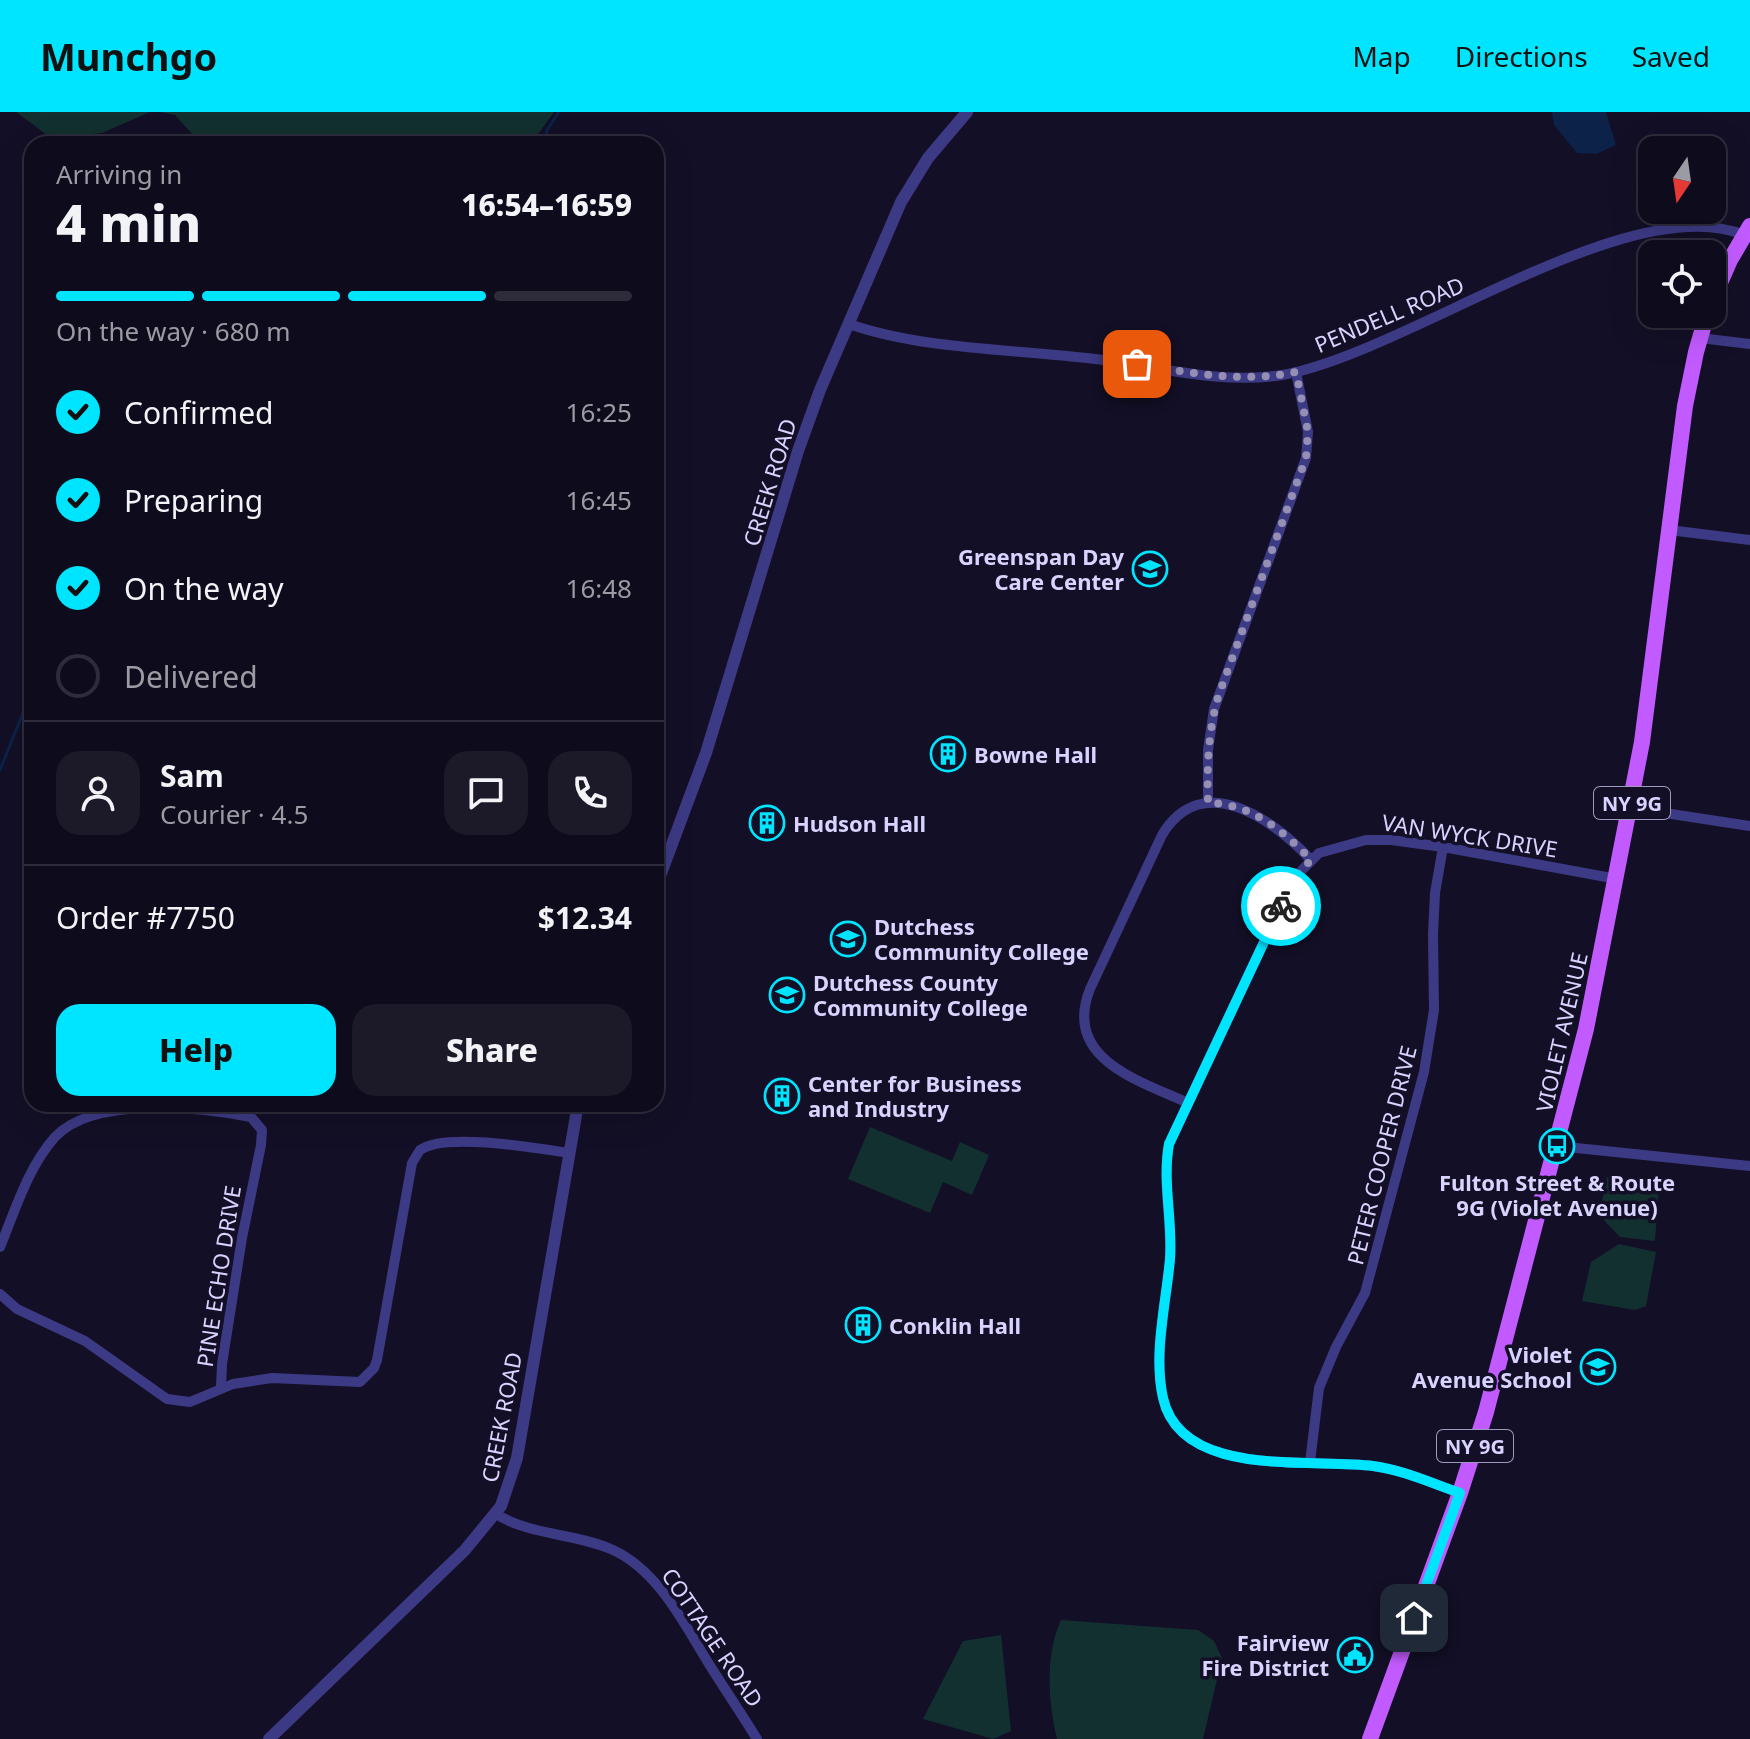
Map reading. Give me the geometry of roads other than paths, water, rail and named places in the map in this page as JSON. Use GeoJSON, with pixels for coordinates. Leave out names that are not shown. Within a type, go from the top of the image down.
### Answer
{"type":"FeatureCollection","features":[{"type":"Feature","properties":{"kind":"main road"},"geometry":{"type":"LineString","coordinates":[[1726,273],[1747,230]]}},
{"type":"Feature","properties":{"kind":"main road","name":"VIOLET AVENUE"},"geometry":{"type":"LineString","coordinates":[[1370,1739],[1460,1493],[1486,1412],[1586,1029],[1632,808],[1687,396],[1703,328]]}},
{"type":"Feature","properties":{"kind":"street","name":"CREEK ROAD"},"geometry":{"type":"LineString","coordinates":[[664,866],[702,765],[803,436],[908,189],[928,158],[967,112]]}},
{"type":"Feature","properties":{"kind":"street","name":"PENDELL ROAD"},"geometry":{"type":"LineString","coordinates":[[849,324],[898,337],[1254,378],[1296,372],[1362,351],[1593,249],[1686,226],[1747,230]]}},
{"type":"Feature","properties":{"kind":"street"},"geometry":{"type":"LineString","coordinates":[[1700,338],[1750,344]]}},
{"type":"Feature","properties":{"kind":"street"},"geometry":{"type":"LineString","coordinates":[[1208,803],[1208,750],[1214,709],[1306,458],[1308,432],[1296,372]]}},
{"type":"Feature","properties":{"kind":"street"},"geometry":{"type":"LineString","coordinates":[[1669,530],[1750,540]]}},
{"type":"Feature","properties":{"kind":"street"},"geometry":{"type":"LineString","coordinates":[[1188,1103],[1103,1060],[1089,1040],[1084,1013],[1090,989],[1167,827],[1189,809],[1208,803],[1227,803],[1257,816],[1292,839],[1311,860],[1294,878],[1169,1144],[1166,1157],[1170,1256],[1161,1354],[1163,1398],[1180,1431],[1205,1448],[1238,1458],[1395,1470],[1460,1493]]}},
{"type":"Feature","properties":{"kind":"street"},"geometry":{"type":"LineString","coordinates":[[1632,808],[1750,826]]}},
{"type":"Feature","properties":{"kind":"street","name":"VAN WYCK DRIVE"},"geometry":{"type":"LineString","coordinates":[[1311,860],[1319,853],[1366,840],[1443,847],[1617,879]]}},
{"type":"Feature","properties":{"kind":"street","name":"PETER COOPER DRIVE"},"geometry":{"type":"LineString","coordinates":[[1310,1462],[1319,1388],[1368,1284],[1424,1072],[1434,1010],[1435,893],[1443,847]]}},
{"type":"Feature","properties":{"kind":"street","name":"PINE ECHO DRIVE"},"geometry":{"type":"LineString","coordinates":[[0,1247],[36,1167],[56,1137],[87,1117],[103,1112]]}},
{"type":"Feature","properties":{"kind":"street","name":"PINE ECHO DRIVE"},"geometry":{"type":"LineString","coordinates":[[227,1112],[251,1117],[262,1130],[239,1254],[221,1388],[272,1378],[360,1382],[365,1379],[377,1360],[412,1163],[426,1145],[441,1142],[495,1144],[569,1153]]}},
{"type":"Feature","properties":{"kind":"street","name":"CREEK ROAD"},"geometry":{"type":"LineString","coordinates":[[269,1739],[449,1566],[496,1514],[509,1489],[521,1442],[577,1112]]}},
{"type":"Feature","properties":{"kind":"street"},"geometry":{"type":"LineString","coordinates":[[1557,1146],[1750,1166]]}},
{"type":"Feature","properties":{"kind":"street"},"geometry":{"type":"LineString","coordinates":[[0,1294],[17,1309],[85,1341],[167,1399],[190,1402],[221,1388]]}},
{"type":"Feature","properties":{"kind":"street","name":"COTTAGE ROAD"},"geometry":{"type":"LineString","coordinates":[[496,1514],[520,1525],[600,1545],[635,1563],[670,1605],[757,1739]]}},
{"type":"Feature","properties":{"kind":"water"},"geometry":{"type":"Polygon","coordinates":[[[1552,112],[1606,112],[1616,145],[1596,154],[1577,153],[1554,125],[1552,112]]]}},
{"type":"Feature","properties":{"kind":"waterway"},"geometry":{"type":"LineString","coordinates":[[546,136],[559,112]]}},
{"type":"Feature","properties":{"kind":"waterway"},"geometry":{"type":"LineString","coordinates":[[0,770],[24,711]]}},
{"type":"Feature","properties":{"kind":"place","name":"Greenspan Day Care Center"},"geometry":{"type":"Point","coordinates":[1150,569]}},
{"type":"Feature","properties":{"kind":"place","name":"Bowne Hall"},"geometry":{"type":"Point","coordinates":[948,754]}},
{"type":"Feature","properties":{"kind":"place","name":"Hudson Hall"},"geometry":{"type":"Point","coordinates":[767,823]}},
{"type":"Feature","properties":{"kind":"place","name":"Dutchess Community College"},"geometry":{"type":"Point","coordinates":[848,939]}},
{"type":"Feature","properties":{"kind":"place","name":"Dutchess County Community College"},"geometry":{"type":"Point","coordinates":[787,995]}},
{"type":"Feature","properties":{"kind":"place","name":"Center for Business and Industry"},"geometry":{"type":"Point","coordinates":[782,1096]}},
{"type":"Feature","properties":{"kind":"place","name":"Fulton Street & Route 9G (Violet Avenue)"},"geometry":{"type":"Point","coordinates":[1557,1146]}},
{"type":"Feature","properties":{"kind":"place","name":"Conklin Hall"},"geometry":{"type":"Point","coordinates":[863,1325]}},
{"type":"Feature","properties":{"kind":"place","name":"Violet Avenue School"},"geometry":{"type":"Point","coordinates":[1598,1367]}},
{"type":"Feature","properties":{"kind":"place","name":"Fairview Fire District"},"geometry":{"type":"Point","coordinates":[1355,1655]}}]}
